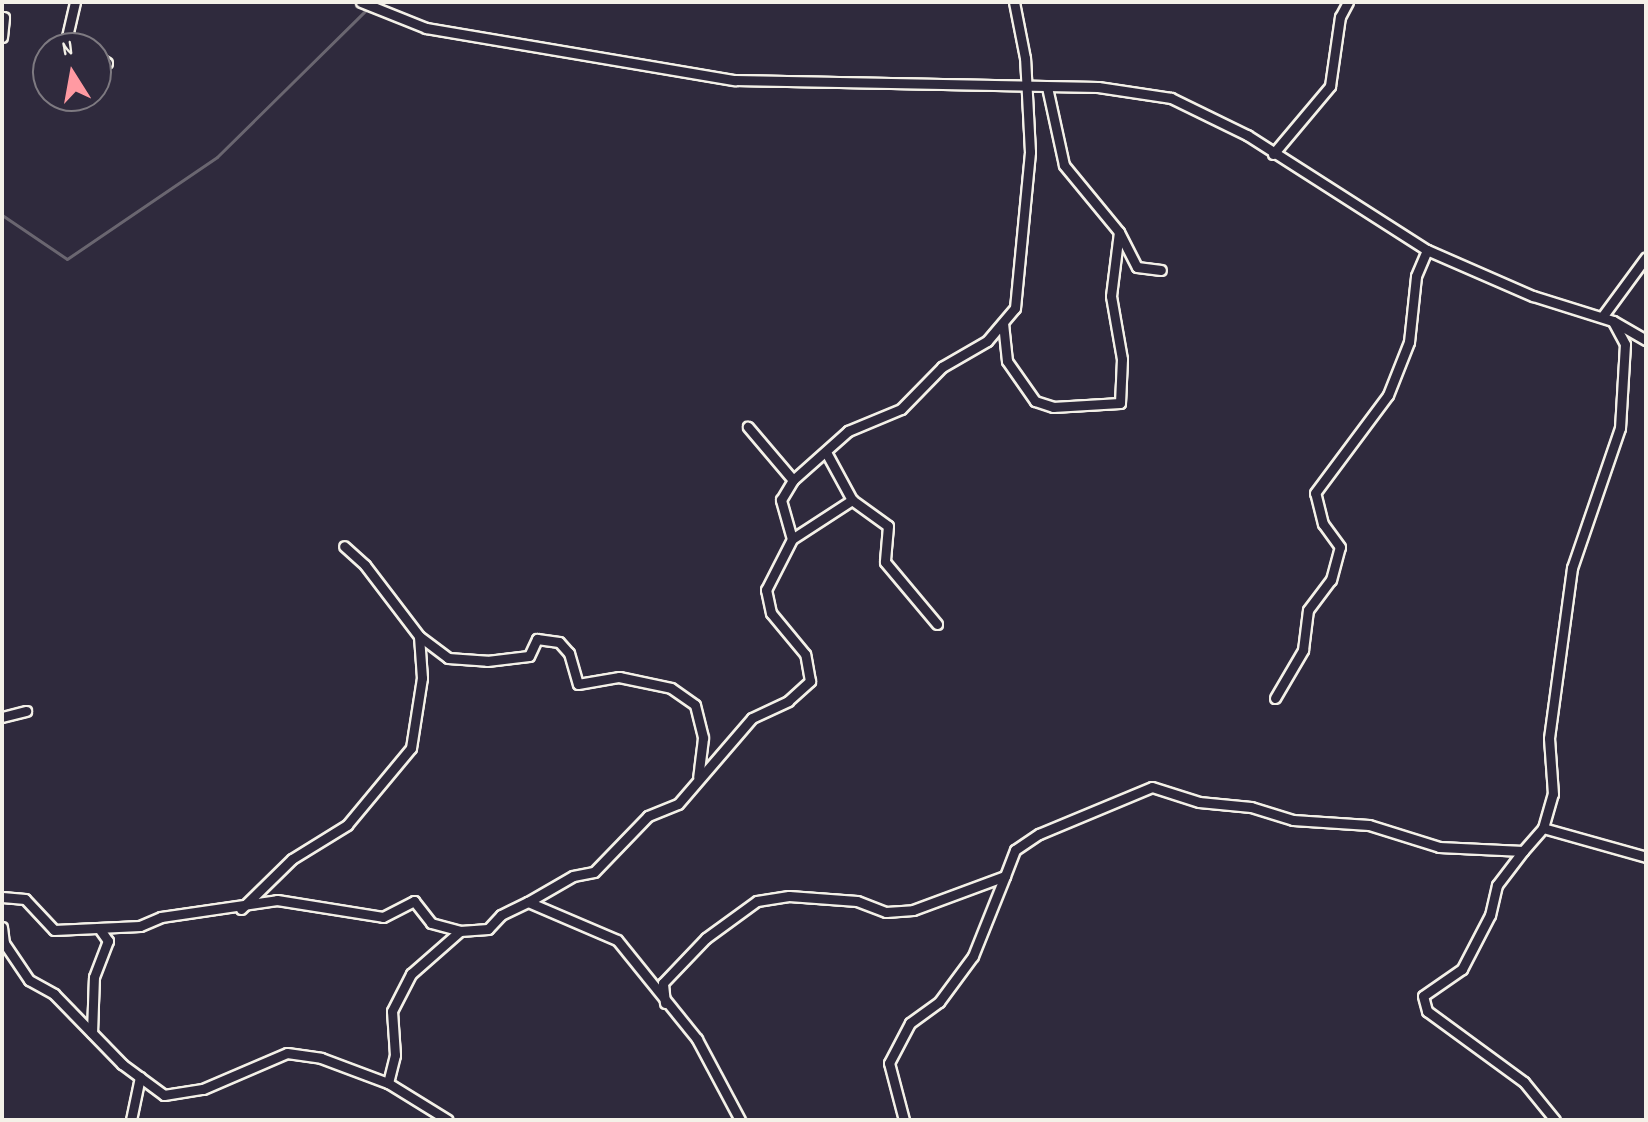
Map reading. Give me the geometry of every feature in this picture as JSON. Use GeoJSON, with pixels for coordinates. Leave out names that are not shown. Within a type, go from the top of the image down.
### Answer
{"type":"FeatureCollection","features":[{"type":"Feature","properties":{"kind":"street"},"geometry":{"type":"LineString","coordinates":[[68,32],[75,2]]}},
{"type":"Feature","properties":{"kind":"street"},"geometry":{"type":"LineString","coordinates":[[361,2],[426,28],[735,80],[1131,90],[1171,98],[1210,114],[1427,250],[1533,296],[1613,321],[1646,340]]}},
{"type":"Feature","properties":{"kind":"street"},"geometry":{"type":"LineString","coordinates":[[792,539],[781,500],[793,480],[827,454],[848,431],[901,409],[926,380],[967,356],[1003,322],[1020,291],[1030,152],[1024,87],[1025,58],[1014,2]]}},
{"type":"Feature","properties":{"kind":"street"},"geometry":{"type":"LineString","coordinates":[[1273,154],[1330,86],[1340,17],[1348,2]]}},
{"type":"Feature","properties":{"kind":"street"},"geometry":{"type":"LineString","coordinates":[[2,37],[4,17]]}},
{"type":"Feature","properties":{"kind":"street"},"geometry":{"type":"LineString","coordinates":[[1047,87],[1064,165],[1119,232],[1137,267],[1161,270]]}},
{"type":"Feature","properties":{"kind":"street"},"geometry":{"type":"LineString","coordinates":[[1003,322],[1007,361],[1035,401],[1053,407],[1120,403],[1122,359],[1111,296],[1119,232]]}},
{"type":"Feature","properties":{"kind":"street"},"geometry":{"type":"LineString","coordinates":[[1275,698],[1303,650],[1308,610],[1331,580],[1340,547],[1323,524],[1315,493],[1388,395],[1409,342],[1416,276],[1427,250]]}},
{"type":"Feature","properties":{"kind":"street"},"geometry":{"type":"LineString","coordinates":[[1602,317],[1646,257]]}},
{"type":"Feature","properties":{"kind":"street"},"geometry":{"type":"LineString","coordinates":[[1555,1120],[1524,1082],[1427,1011],[1423,996],[1462,969],[1490,915],[1497,885],[1543,828],[1553,794],[1549,738],[1572,568],[1620,428],[1625,344],[1613,321]]}},
{"type":"Feature","properties":{"kind":"street"},"geometry":{"type":"LineString","coordinates":[[748,427],[793,480]]}},
{"type":"Feature","properties":{"kind":"street"},"geometry":{"type":"LineString","coordinates":[[827,454],[852,500],[888,526],[885,562],[937,624]]}},
{"type":"Feature","properties":{"kind":"street"},"geometry":{"type":"LineString","coordinates":[[2,897],[25,899],[54,930],[140,926],[161,917],[241,909],[277,900],[383,917],[414,901],[431,923],[460,931],[488,929],[501,915],[573,876],[594,872],[648,816],[678,804],[698,777],[752,718],[788,701],[810,681],[805,654],[771,613],[766,590],[792,539],[852,500]]}},
{"type":"Feature","properties":{"kind":"street"},"geometry":{"type":"LineString","coordinates":[[344,546],[365,565],[419,636],[448,658],[487,661],[529,656],[537,639],[559,642],[569,653],[578,684],[619,677],[671,688],[695,705],[703,738],[698,777]]}},
{"type":"Feature","properties":{"kind":"street"},"geometry":{"type":"LineString","coordinates":[[241,909],[292,859],[347,825],[411,748],[422,678],[419,636]]}},
{"type":"Feature","properties":{"kind":"street"},"geometry":{"type":"LineString","coordinates":[[2,717],[26,711]]}},
{"type":"Feature","properties":{"kind":"street"},"geometry":{"type":"LineString","coordinates":[[904,1120],[889,1063],[910,1023],[939,1002],[973,956],[1015,850],[1039,834],[1152,787],[1199,802],[1251,807],[1293,820],[1369,825],[1439,847],[1523,851]]}},
{"type":"Feature","properties":{"kind":"street"},"geometry":{"type":"LineString","coordinates":[[1543,828],[1646,857]]}},
{"type":"Feature","properties":{"kind":"street"},"geometry":{"type":"LineString","coordinates":[[665,1003],[663,983],[706,938],[757,901],[789,896],[857,901],[886,912],[913,910],[1005,876]]}},
{"type":"Feature","properties":{"kind":"street"},"geometry":{"type":"LineString","coordinates":[[528,902],[617,940],[697,1039],[736,1117]]}},
{"type":"Feature","properties":{"kind":"street"},"geometry":{"type":"LineString","coordinates":[[2,927],[4,943],[29,980],[54,994],[92,1033],[164,1095],[203,1089],[287,1053],[321,1058],[388,1083],[448,1120]]}},
{"type":"Feature","properties":{"kind":"street"},"geometry":{"type":"LineString","coordinates":[[92,1033],[94,977],[108,941],[99,928]]}},
{"type":"Feature","properties":{"kind":"street"},"geometry":{"type":"LineString","coordinates":[[388,1083],[395,1055],[392,1011],[411,974],[460,931]]}},
{"type":"Feature","properties":{"kind":"street"},"geometry":{"type":"LineString","coordinates":[[131,1120],[140,1077]]}},
{"type":"Feature","properties":{"kind":"waterway"},"geometry":{"type":"LineString","coordinates":[[2,215],[67,259],[217,157],[368,8]]}}]}
